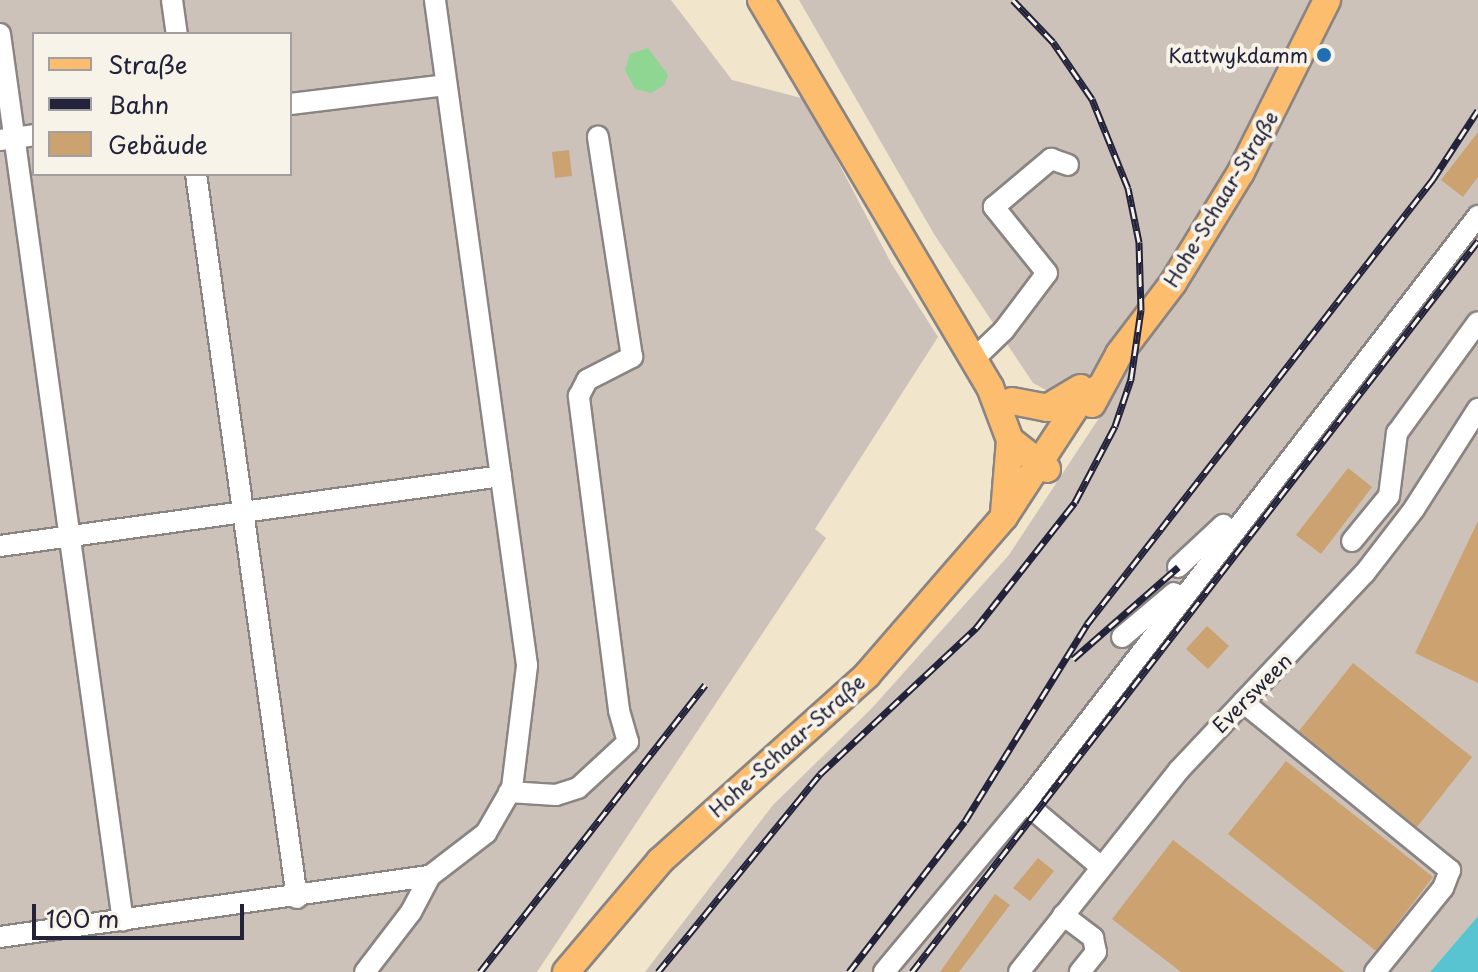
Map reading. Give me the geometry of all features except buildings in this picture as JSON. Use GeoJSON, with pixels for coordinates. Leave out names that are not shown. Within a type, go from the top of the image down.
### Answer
{"type":"FeatureCollection","features":[{"type":"Feature","properties":{"kind":"main road"},"geometry":{"type":"LineString","coordinates":[[761,0],[990,387],[1010,440],[1004,517]]}},
{"type":"Feature","properties":{"kind":"main road","name":"Hohe-Schaar-Straße"},"geometry":{"type":"LineString","coordinates":[[566,972],[660,861],[867,675],[1004,517],[1090,409],[1098,388],[1119,354],[1173,283],[1241,172],[1327,0]]}},
{"type":"Feature","properties":{"kind":"main road"},"geometry":{"type":"LineString","coordinates":[[990,387],[1012,401],[1035,409],[1054,406],[1119,354]]}},
{"type":"Feature","properties":{"kind":"main road"},"geometry":{"type":"LineString","coordinates":[[1012,401],[1046,461]]}},
{"type":"Feature","properties":{"kind":"main road"},"geometry":{"type":"LineString","coordinates":[[1010,440],[1046,461]]}},
{"type":"Feature","properties":{"kind":"street"},"geometry":{"type":"LineString","coordinates":[[172,0],[177,32]]}},
{"type":"Feature","properties":{"kind":"street"},"geometry":{"type":"LineString","coordinates":[[365,972],[411,912],[430,876],[486,833],[509,792],[527,665],[435,0]]}},
{"type":"Feature","properties":{"kind":"street"},"geometry":{"type":"LineString","coordinates":[[0,34],[123,921]]}},
{"type":"Feature","properties":{"kind":"street"},"geometry":{"type":"LineString","coordinates":[[292,104],[446,85]]}},
{"type":"Feature","properties":{"kind":"street"},"geometry":{"type":"LineString","coordinates":[[509,792],[556,795],[578,788],[628,742],[619,710],[579,396],[587,380],[632,357],[598,137]]}},
{"type":"Feature","properties":{"kind":"street"},"geometry":{"type":"LineString","coordinates":[[974,359],[1004,330],[1047,273],[994,207],[1051,159],[1068,165]]}},
{"type":"Feature","properties":{"kind":"street"},"geometry":{"type":"LineString","coordinates":[[196,176],[297,898]]}},
{"type":"Feature","properties":{"kind":"street"},"geometry":{"type":"LineString","coordinates":[[884,972],[1030,797],[1478,216]]}},
{"type":"Feature","properties":{"kind":"street"},"geometry":{"type":"LineString","coordinates":[[1352,541],[1389,496],[1397,433],[1478,322]]}},
{"type":"Feature","properties":{"kind":"street","name":"Eversween"},"geometry":{"type":"LineString","coordinates":[[1019,972],[1179,770],[1364,574],[1414,509],[1478,409]]}},
{"type":"Feature","properties":{"kind":"street"},"geometry":{"type":"LineString","coordinates":[[0,546],[501,476]]}},
{"type":"Feature","properties":{"kind":"street"},"geometry":{"type":"LineString","coordinates":[[1178,567],[1275,476]]}},
{"type":"Feature","properties":{"kind":"street"},"geometry":{"type":"LineString","coordinates":[[1122,637],[1208,564]]}},
{"type":"Feature","properties":{"kind":"street"},"geometry":{"type":"LineString","coordinates":[[1243,702],[1450,870],[1443,888],[1375,972]]}},
{"type":"Feature","properties":{"kind":"street"},"geometry":{"type":"LineString","coordinates":[[1030,797],[1036,812],[1101,867]]}},
{"type":"Feature","properties":{"kind":"street"},"geometry":{"type":"LineString","coordinates":[[0,937],[297,898],[430,876]]}},
{"type":"Feature","properties":{"kind":"street"},"geometry":{"type":"LineString","coordinates":[[1063,915],[1093,938],[1096,952],[1080,972]]}},
{"type":"Feature","properties":{"kind":"shaded area"},"geometry":{"type":"Polygon","coordinates":[[[0,0],[671,0],[732,80],[805,99],[891,263],[938,337],[815,529],[826,538],[537,972],[0,972],[0,0]]]}},
{"type":"Feature","properties":{"kind":"shaded area"},"geometry":{"type":"Polygon","coordinates":[[[799,0],[1478,0],[1478,916],[1430,972],[645,972],[773,805],[872,708],[1009,555],[1099,418],[1033,383],[934,234],[799,0]]]}},
{"type":"Feature","properties":{"kind":"green space"},"geometry":{"type":"Polygon","coordinates":[[[648,48],[668,75],[664,85],[651,93],[635,89],[625,70],[630,54],[648,48]]]}},
{"type":"Feature","properties":{"kind":"water"},"geometry":{"type":"Polygon","coordinates":[[[1478,916],[1478,972],[1430,972],[1478,916]]]}},
{"type":"Feature","properties":{"kind":"railway"},"geometry":{"type":"LineString","coordinates":[[658,972],[820,774],[976,628],[1075,502],[1115,426],[1131,379],[1141,310],[1139,242],[1128,188],[1092,99],[1053,42],[1013,0]]}},
{"type":"Feature","properties":{"kind":"railway"},"geometry":{"type":"LineString","coordinates":[[849,972],[965,821],[1087,624],[1433,179],[1478,110]]}},
{"type":"Feature","properties":{"kind":"railway"},"geometry":{"type":"LineString","coordinates":[[912,972],[1478,241]]}},
{"type":"Feature","properties":{"kind":"railway"},"geometry":{"type":"LineString","coordinates":[[1073,659],[1178,567]]}},
{"type":"Feature","properties":{"kind":"railway"},"geometry":{"type":"LineString","coordinates":[[480,972],[705,685]]}},
{"type":"Feature","properties":{"kind":"place","name":"Kattwykdamm"},"geometry":{"type":"Point","coordinates":[1324,55]}}]}
